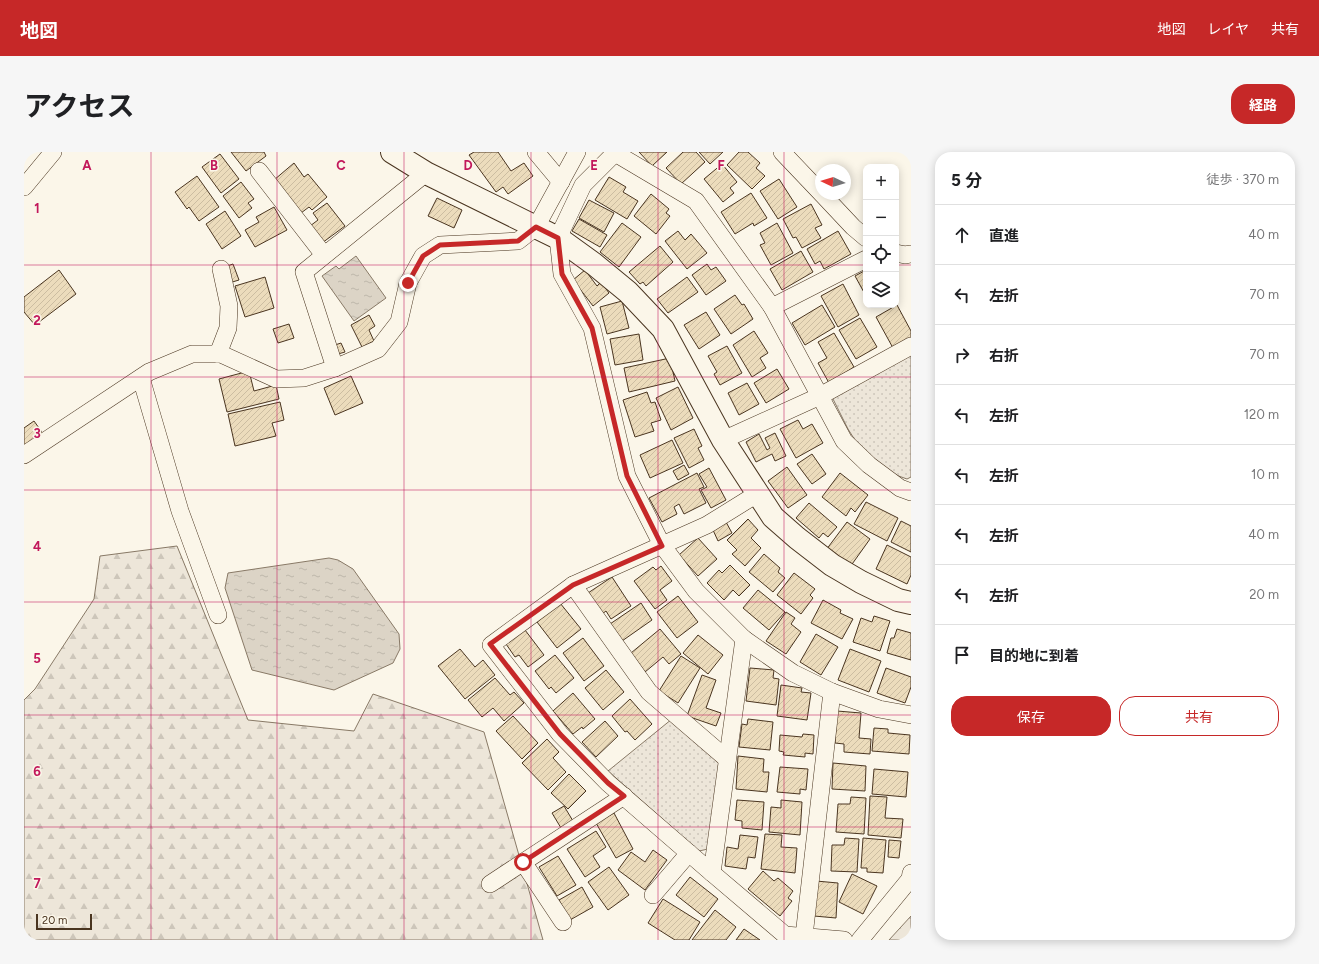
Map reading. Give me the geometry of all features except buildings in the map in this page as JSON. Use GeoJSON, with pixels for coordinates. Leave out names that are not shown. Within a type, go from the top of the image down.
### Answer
{"type":"FeatureCollection","features":[{"type":"Feature","properties":{"kind":"street"},"geometry":{"type":"LineString","coordinates":[[24,186],[54,152]]}},
{"type":"Feature","properties":{"kind":"street"},"geometry":{"type":"LineString","coordinates":[[392,152],[426,173],[558,238],[594,264],[628,292],[662,329],[723,440],[773,517],[832,565],[898,600],[911,603]]}},
{"type":"Feature","properties":{"kind":"street"},"geometry":{"type":"LineString","coordinates":[[536,152],[561,182]]}},
{"type":"Feature","properties":{"kind":"street"},"geometry":{"type":"LineString","coordinates":[[24,455],[149,372],[192,354],[221,354],[276,379],[304,378],[335,368],[378,349],[398,322],[408,283],[423,256],[440,245],[518,241],[536,227],[577,152]]}},
{"type":"Feature","properties":{"kind":"street"},"geometry":{"type":"LineString","coordinates":[[782,152],[815,188]]}},
{"type":"Feature","properties":{"kind":"street"},"geometry":{"type":"LineString","coordinates":[[911,492],[900,488],[869,465],[844,441],[772,307],[696,201],[616,153],[583,185],[558,238],[562,274],[592,328],[627,476],[662,546],[696,591],[744,639],[793,673],[832,692],[879,709],[911,715]]}},
{"type":"Feature","properties":{"kind":"street"},"geometry":{"type":"LineString","coordinates":[[259,171],[324,256]]}},
{"type":"Feature","properties":{"kind":"street"},"geometry":{"type":"LineString","coordinates":[[335,368],[304,272],[426,173]]}},
{"type":"Feature","properties":{"kind":"street"},"geometry":{"type":"LineString","coordinates":[[827,200],[864,236]]}},
{"type":"Feature","properties":{"kind":"street"},"geometry":{"type":"LineString","coordinates":[[899,254],[911,254]]}},
{"type":"Feature","properties":{"kind":"street"},"geometry":{"type":"LineString","coordinates":[[772,307],[863,261]]}},
{"type":"Feature","properties":{"kind":"street"},"geometry":{"type":"LineString","coordinates":[[218,354],[228,328],[229,306],[221,269]]}},
{"type":"Feature","properties":{"kind":"street"},"geometry":{"type":"LineString","coordinates":[[723,440],[820,396],[911,346]]}},
{"type":"Feature","properties":{"kind":"street"},"geometry":{"type":"LineString","coordinates":[[141,378],[180,511],[218,615]]}},
{"type":"Feature","properties":{"kind":"street"},"geometry":{"type":"LineString","coordinates":[[757,494],[707,525],[573,585],[490,644],[560,734],[608,783],[784,937],[804,936],[844,940]]}},
{"type":"Feature","properties":{"kind":"street"},"geometry":{"type":"LineString","coordinates":[[573,585],[649,692],[727,759]]}},
{"type":"Feature","properties":{"kind":"street"},"geometry":{"type":"LineString","coordinates":[[712,873],[744,639]]}},
{"type":"Feature","properties":{"kind":"street"},"geometry":{"type":"LineString","coordinates":[[804,936],[832,692]]}},
{"type":"Feature","properties":{"kind":"street"},"geometry":{"type":"LineString","coordinates":[[490,884],[624,796]]}},
{"type":"Feature","properties":{"kind":"street"},"geometry":{"type":"LineString","coordinates":[[653,895],[689,853]]}},
{"type":"Feature","properties":{"kind":"street"},"geometry":{"type":"LineString","coordinates":[[523,862],[563,922]]}},
{"type":"Feature","properties":{"kind":"street"},"geometry":{"type":"LineString","coordinates":[[860,940],[910,879],[911,873]]}},
{"type":"Feature","properties":{"kind":"green space"},"geometry":{"type":"Polygon","coordinates":[[[911,355],[911,477],[907,479],[893,474],[860,448],[848,429],[832,397],[911,355]]]}},
{"type":"Feature","properties":{"kind":"green space"},"geometry":{"type":"Polygon","coordinates":[[[177,546],[248,720],[354,731],[373,694],[484,732],[543,940],[24,940],[24,700],[35,689],[94,599],[100,556],[177,546]]]}},
{"type":"Feature","properties":{"kind":"green space"},"geometry":{"type":"Polygon","coordinates":[[[672,719],[721,765],[708,849],[699,851],[608,771],[672,719]]]}},
{"type":"Feature","properties":{"kind":"green space"},"geometry":{"type":"Polygon","coordinates":[[[911,916],[911,940],[889,940],[911,916]]]}},
{"type":"Feature","properties":{"kind":"water"},"geometry":{"type":"Polygon","coordinates":[[[356,256],[386,298],[354,321],[322,276],[336,266],[339,269],[356,256]]]}},
{"type":"Feature","properties":{"kind":"water"},"geometry":{"type":"Polygon","coordinates":[[[329,558],[338,560],[353,569],[399,634],[400,649],[393,663],[334,690],[252,670],[225,588],[228,573],[329,558]]]}},
{"type":"Feature","properties":{"kind":"route"},"geometry":{"type":"LineString","coordinates":[[408,283],[423,256],[440,245],[518,241],[536,227],[558,238],[562,274],[592,328],[627,476],[662,546],[573,585],[490,644],[560,734],[608,783],[624,796],[523,862]]}}]}
